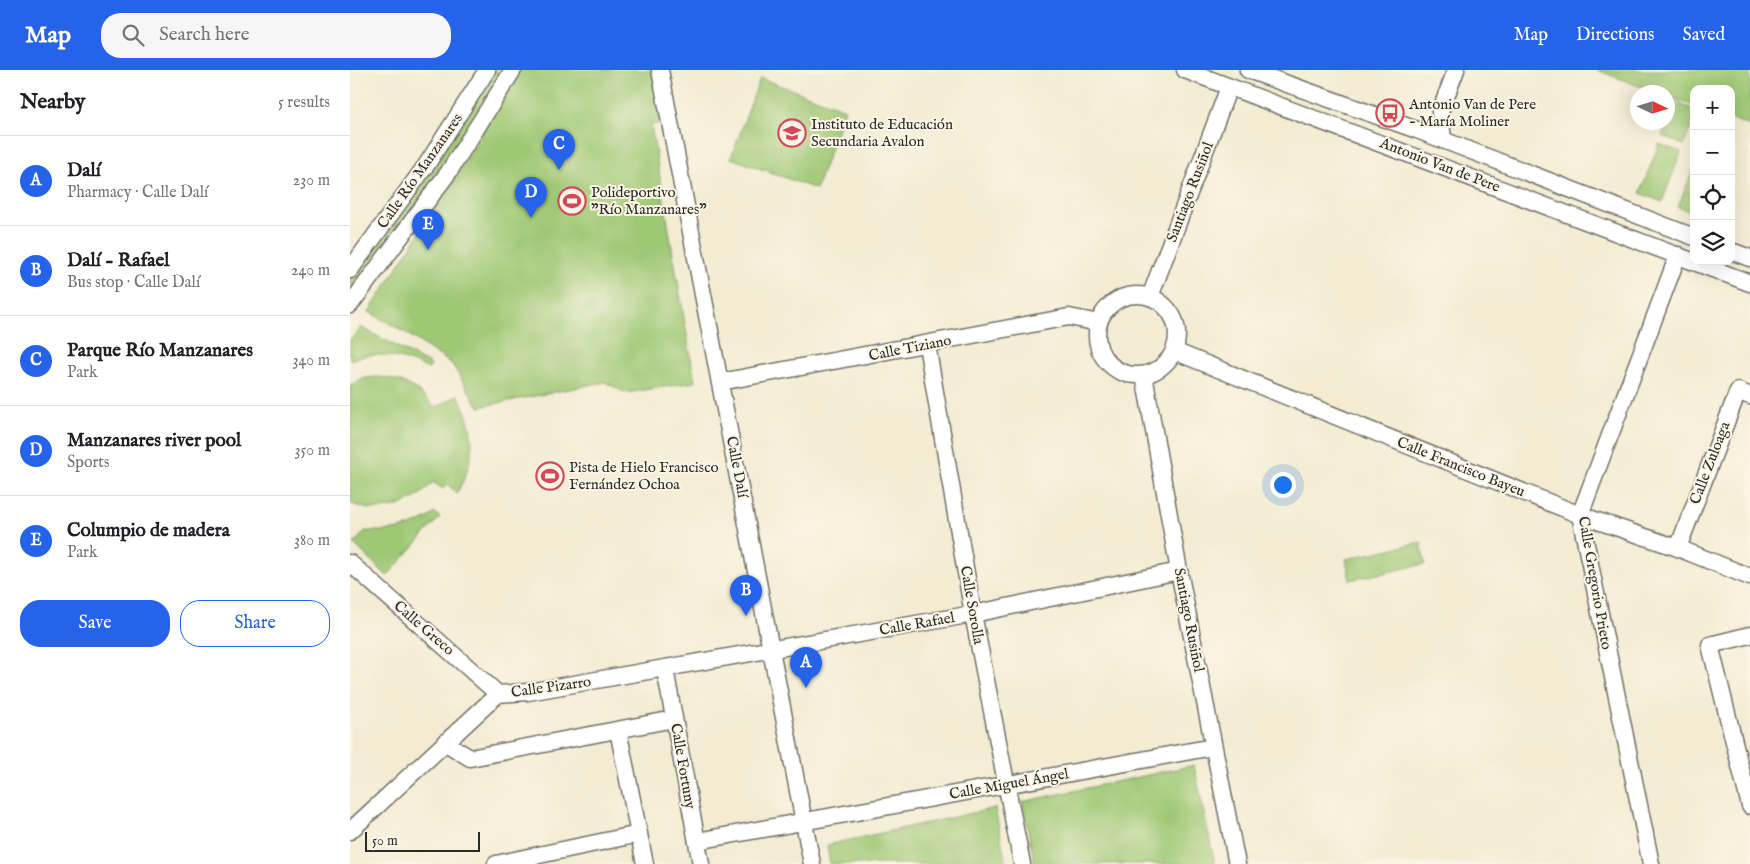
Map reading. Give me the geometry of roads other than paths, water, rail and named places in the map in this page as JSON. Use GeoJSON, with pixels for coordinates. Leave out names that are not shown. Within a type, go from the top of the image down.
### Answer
{"type":"FeatureCollection","features":[{"type":"Feature","properties":{"kind":"street","name":"Calle Río Manzanares"},"geometry":{"type":"LineString","coordinates":[[350,305],[448,173],[513,70]]}},
{"type":"Feature","properties":{"kind":"street","name":"Calle Dalí"},"geometry":{"type":"LineString","coordinates":[[660,70],[812,864]]}},
{"type":"Feature","properties":{"kind":"street","name":"Antonio Van de Pere"},"geometry":{"type":"LineString","coordinates":[[1185,70],[1750,283]]}},
{"type":"Feature","properties":{"kind":"street","name":"Antonio Van de Pere"},"geometry":{"type":"LineString","coordinates":[[1248,70],[1443,140],[1690,235]]}},
{"type":"Feature","properties":{"kind":"street"},"geometry":{"type":"LineString","coordinates":[[1443,140],[1440,112],[1456,70]]}},
{"type":"Feature","properties":{"kind":"street","name":"Calle Río Manzanares"},"geometry":{"type":"LineString","coordinates":[[350,270],[427,164],[485,71]]}},
{"type":"Feature","properties":{"kind":"street","name":"Santiago Rusiñol"},"geometry":{"type":"LineString","coordinates":[[1150,297],[1229,87]]}},
{"type":"Feature","properties":{"kind":"street"},"geometry":{"type":"LineString","coordinates":[[1416,130],[1440,112]]}},
{"type":"Feature","properties":{"kind":"street"},"geometry":{"type":"LineString","coordinates":[[1735,252],[1750,258]]}},
{"type":"Feature","properties":{"kind":"street","name":"Calle Gregorio Prieto"},"geometry":{"type":"LineString","coordinates":[[1651,864],[1580,515],[1678,255]]}},
{"type":"Feature","properties":{"kind":"street"},"geometry":{"type":"LineString","coordinates":[[1135,294],[1150,297],[1161,302],[1170,312],[1176,324],[1177,338],[1174,351],[1167,362],[1157,370],[1144,375],[1131,375],[1119,371],[1108,363],[1101,352],[1097,340],[1099,323],[1110,304],[1135,294]]}},
{"type":"Feature","properties":{"kind":"street","name":"Calle Tiziano"},"geometry":{"type":"LineString","coordinates":[[720,382],[927,345],[1069,317],[1099,323]]}},
{"type":"Feature","properties":{"kind":"street","name":"Calle Sorolla"},"geometry":{"type":"LineString","coordinates":[[927,345],[973,614],[1022,864]]}},
{"type":"Feature","properties":{"kind":"street","name":"Calle Francisco Bayeu"},"geometry":{"type":"LineString","coordinates":[[1174,351],[1580,515],[1678,548],[1750,577]]}},
{"type":"Feature","properties":{"kind":"street","name":"Santiago Rusiñol"},"geometry":{"type":"LineString","coordinates":[[1144,375],[1179,572],[1237,864]]}},
{"type":"Feature","properties":{"kind":"street","name":"Calle Zuloaga"},"geometry":{"type":"LineString","coordinates":[[1678,548],[1738,391],[1750,396]]}},
{"type":"Feature","properties":{"kind":"street","name":"Calle Greco"},"geometry":{"type":"LineString","coordinates":[[350,563],[498,694]]}},
{"type":"Feature","properties":{"kind":"street","name":"Calle Rafael"},"geometry":{"type":"LineString","coordinates":[[772,650],[973,614],[1179,572]]}},
{"type":"Feature","properties":{"kind":"street"},"geometry":{"type":"LineString","coordinates":[[1750,635],[1710,645],[1750,806]]}},
{"type":"Feature","properties":{"kind":"street","name":"Calle Pizarro"},"geometry":{"type":"LineString","coordinates":[[350,831],[498,694],[528,692],[772,650]]}},
{"type":"Feature","properties":{"kind":"street","name":"Calle Fortuny"},"geometry":{"type":"LineString","coordinates":[[665,668],[701,864]]}},
{"type":"Feature","properties":{"kind":"street"},"geometry":{"type":"LineString","coordinates":[[446,743],[470,758],[674,719]]}},
{"type":"Feature","properties":{"kind":"street"},"geometry":{"type":"LineString","coordinates":[[618,730],[645,864]]}},
{"type":"Feature","properties":{"kind":"street","name":"Calle Miguel Ángel"},"geometry":{"type":"LineString","coordinates":[[696,842],[1213,747]]}},
{"type":"Feature","properties":{"kind":"street"},"geometry":{"type":"LineString","coordinates":[[496,864],[639,834]]}},
{"type":"Feature","properties":{"kind":"place","name":"Antonio Van de Pere - María Moliner"},"geometry":{"type":"Point","coordinates":[1390,113]}},
{"type":"Feature","properties":{"kind":"place","name":"Instituto de Educación Secundaria Avalon"},"geometry":{"type":"Point","coordinates":[792,133]}},
{"type":"Feature","properties":{"kind":"place","name":"Parque Río Manzanares"},"geometry":{"type":"Point","coordinates":[559,170]}},
{"type":"Feature","properties":{"kind":"place","name":"Polideportivo \"Río Manzanares\""},"geometry":{"type":"Point","coordinates":[572,201]}},
{"type":"Feature","properties":{"kind":"place","name":"Manzanares river pool"},"geometry":{"type":"Point","coordinates":[531,218]}},
{"type":"Feature","properties":{"kind":"place","name":"Columpio de madera"},"geometry":{"type":"Point","coordinates":[428,250]}},
{"type":"Feature","properties":{"kind":"place","name":"Pista de Hielo Francisco Fernández Ochoa"},"geometry":{"type":"Point","coordinates":[550,476]}},
{"type":"Feature","properties":{"kind":"place","name":"Dalí - Rafael"},"geometry":{"type":"Point","coordinates":[746,616]}},
{"type":"Feature","properties":{"kind":"place","name":"Dalí"},"geometry":{"type":"Point","coordinates":[806,688]}}]}
